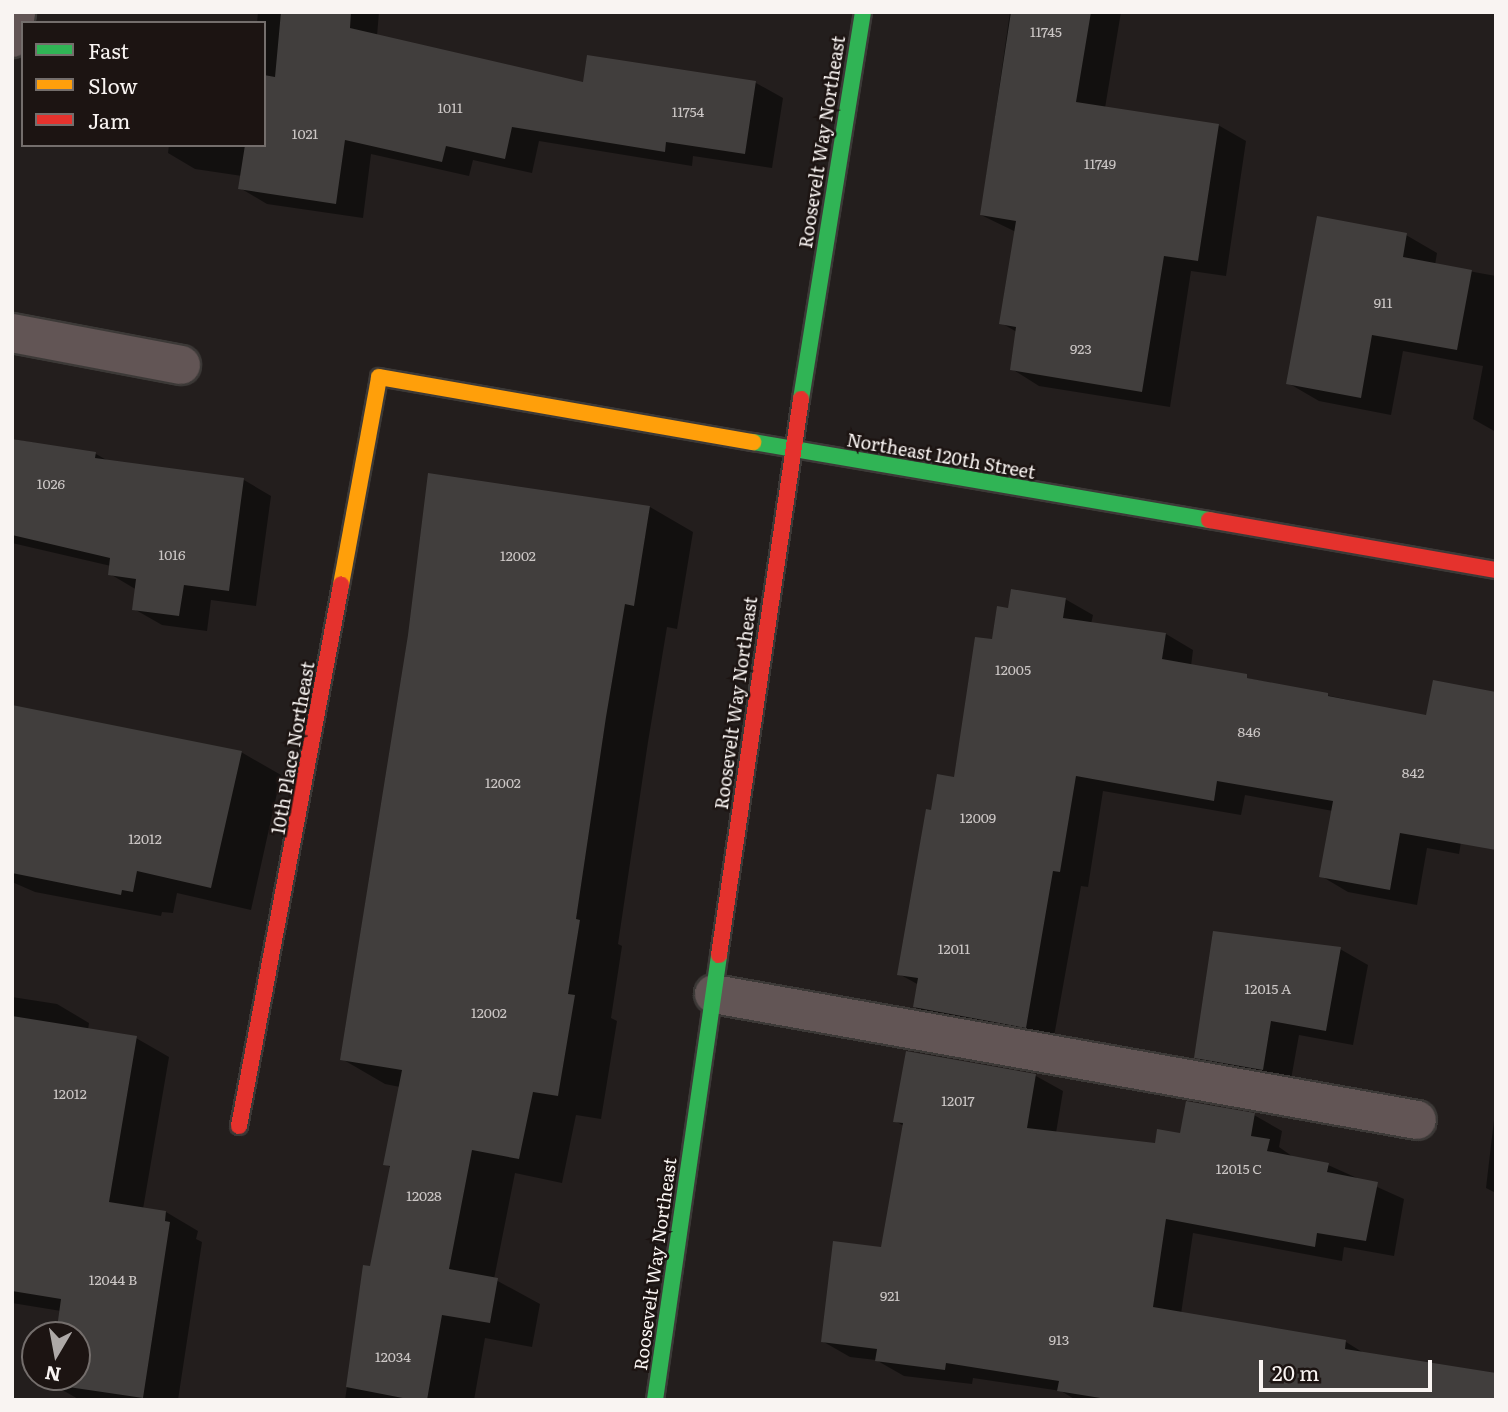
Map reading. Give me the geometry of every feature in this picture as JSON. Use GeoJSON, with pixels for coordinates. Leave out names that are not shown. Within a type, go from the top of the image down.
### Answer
{"type":"FeatureCollection","features":[{"type":"Feature","properties":{"kind":"street"},"geometry":{"type":"LineString","coordinates":[[12,38],[16,12]]}},
{"type":"Feature","properties":{"kind":"street","name":"Roosevelt Way Northeast"},"geometry":{"type":"LineString","coordinates":[[655,1400],[793,451],[863,12]]}},
{"type":"Feature","properties":{"kind":"street"},"geometry":{"type":"LineString","coordinates":[[12,333],[181,365]]}},
{"type":"Feature","properties":{"kind":"street","name":"Northeast 120th Street"},"geometry":{"type":"LineString","coordinates":[[379,377],[793,451],[1496,570]]}},
{"type":"Feature","properties":{"kind":"street","name":"10th Place Northeast"},"geometry":{"type":"LineString","coordinates":[[239,1126],[267,1002],[379,377]]}},
{"type":"Feature","properties":{"kind":"street"},"geometry":{"type":"LineString","coordinates":[[713,994],[1418,1120]]}},
{"type":"Feature","properties":{"kind":"building"},"geometry":{"type":"Polygon","coordinates":[[[281,12],[351,12],[350,28],[583,82],[587,55],[756,81],[745,154],[666,142],[665,152],[512,127],[505,159],[446,146],[442,162],[345,140],[336,204],[238,189],[245,147],[266,147],[266,75],[275,77],[281,12]]]}},
{"type":"Feature","properties":{"kind":"building"},"geometry":{"type":"Polygon","coordinates":[[[1011,12],[1091,12],[1076,102],[1219,124],[1198,261],[1164,256],[1142,392],[1010,370],[1016,327],[999,324],[1016,221],[980,215],[1011,12]]]}},
{"type":"Feature","properties":{"kind":"building"},"geometry":{"type":"Polygon","coordinates":[[[1317,216],[1407,233],[1403,257],[1472,270],[1457,350],[1372,335],[1361,398],[1286,384],[1317,216]]]}},
{"type":"Feature","properties":{"kind":"building"},"geometry":{"type":"Polygon","coordinates":[[[12,439],[96,452],[95,458],[244,478],[229,591],[184,585],[179,616],[132,610],[136,579],[108,575],[110,558],[12,535],[12,439]]]}},
{"type":"Feature","properties":{"kind":"building"},"geometry":{"type":"Polygon","coordinates":[[[428,473],[650,506],[634,606],[625,604],[606,717],[576,919],[580,920],[568,994],[575,995],[558,1096],[533,1092],[519,1159],[472,1150],[449,1269],[498,1278],[490,1323],[442,1315],[427,1400],[413,1400],[346,1387],[363,1265],[370,1266],[390,1166],[383,1165],[402,1070],[340,1060],[408,635],[428,473]]]}},
{"type":"Feature","properties":{"kind":"building"},"geometry":{"type":"Polygon","coordinates":[[[1011,589],[1066,598],[1063,618],[1166,633],[1162,659],[1247,674],[1247,678],[1328,693],[1328,696],[1426,715],[1433,680],[1496,692],[1496,850],[1400,833],[1390,890],[1319,877],[1333,801],[1217,781],[1214,801],[1076,776],[1060,872],[1053,871],[1026,1028],[913,1007],[918,978],[897,975],[926,809],[931,810],[937,774],[954,777],[975,637],[992,639],[997,606],[1008,608],[1011,589]]]}},
{"type":"Feature","properties":{"kind":"building"},"geometry":{"type":"Polygon","coordinates":[[[12,705],[242,751],[211,888],[137,871],[133,892],[122,890],[121,895],[12,873],[12,705]]]}},
{"type":"Feature","properties":{"kind":"building"},"geometry":{"type":"Polygon","coordinates":[[[1213,931],[1341,947],[1326,1031],[1271,1021],[1263,1070],[1194,1058],[1213,931]]]}},
{"type":"Feature","properties":{"kind":"building"},"geometry":{"type":"Polygon","coordinates":[[[12,1016],[137,1036],[109,1202],[166,1211],[165,1221],[170,1222],[143,1398],[91,1390],[91,1321],[58,1321],[61,1299],[12,1291],[12,1016]]]}},
{"type":"Feature","properties":{"kind":"building"},"geometry":{"type":"Polygon","coordinates":[[[906,1051],[1036,1074],[1027,1128],[1155,1143],[1157,1129],[1180,1133],[1186,1101],[1255,1113],[1251,1136],[1270,1139],[1267,1151],[1329,1163],[1327,1172],[1378,1182],[1366,1241],[1317,1233],[1315,1247],[1166,1219],[1153,1307],[1346,1340],[1345,1349],[1496,1373],[1495,1400],[1113,1400],[1057,1391],[1059,1381],[946,1363],[945,1370],[875,1361],[877,1349],[821,1342],[833,1241],[881,1247],[903,1123],[893,1122],[906,1051]]]}},
{"type":"Feature","properties":{"kind":"traffic: fast"},"geometry":{"type":"LineString","coordinates":[[801,399],[863,12]]}},
{"type":"Feature","properties":{"kind":"traffic: fast"},"geometry":{"type":"LineString","coordinates":[[753,442],[1209,520]]}},
{"type":"Feature","properties":{"kind":"traffic: fast"},"geometry":{"type":"LineString","coordinates":[[655,1400],[719,955]]}},
{"type":"Feature","properties":{"kind":"traffic: slow"},"geometry":{"type":"LineString","coordinates":[[341,585],[379,377],[753,442]]}},
{"type":"Feature","properties":{"kind":"traffic: jam"},"geometry":{"type":"LineString","coordinates":[[719,955],[801,399]]}},
{"type":"Feature","properties":{"kind":"traffic: jam"},"geometry":{"type":"LineString","coordinates":[[1209,520],[1496,570]]}},
{"type":"Feature","properties":{"kind":"traffic: jam"},"geometry":{"type":"LineString","coordinates":[[239,1126],[341,585]]}}]}
